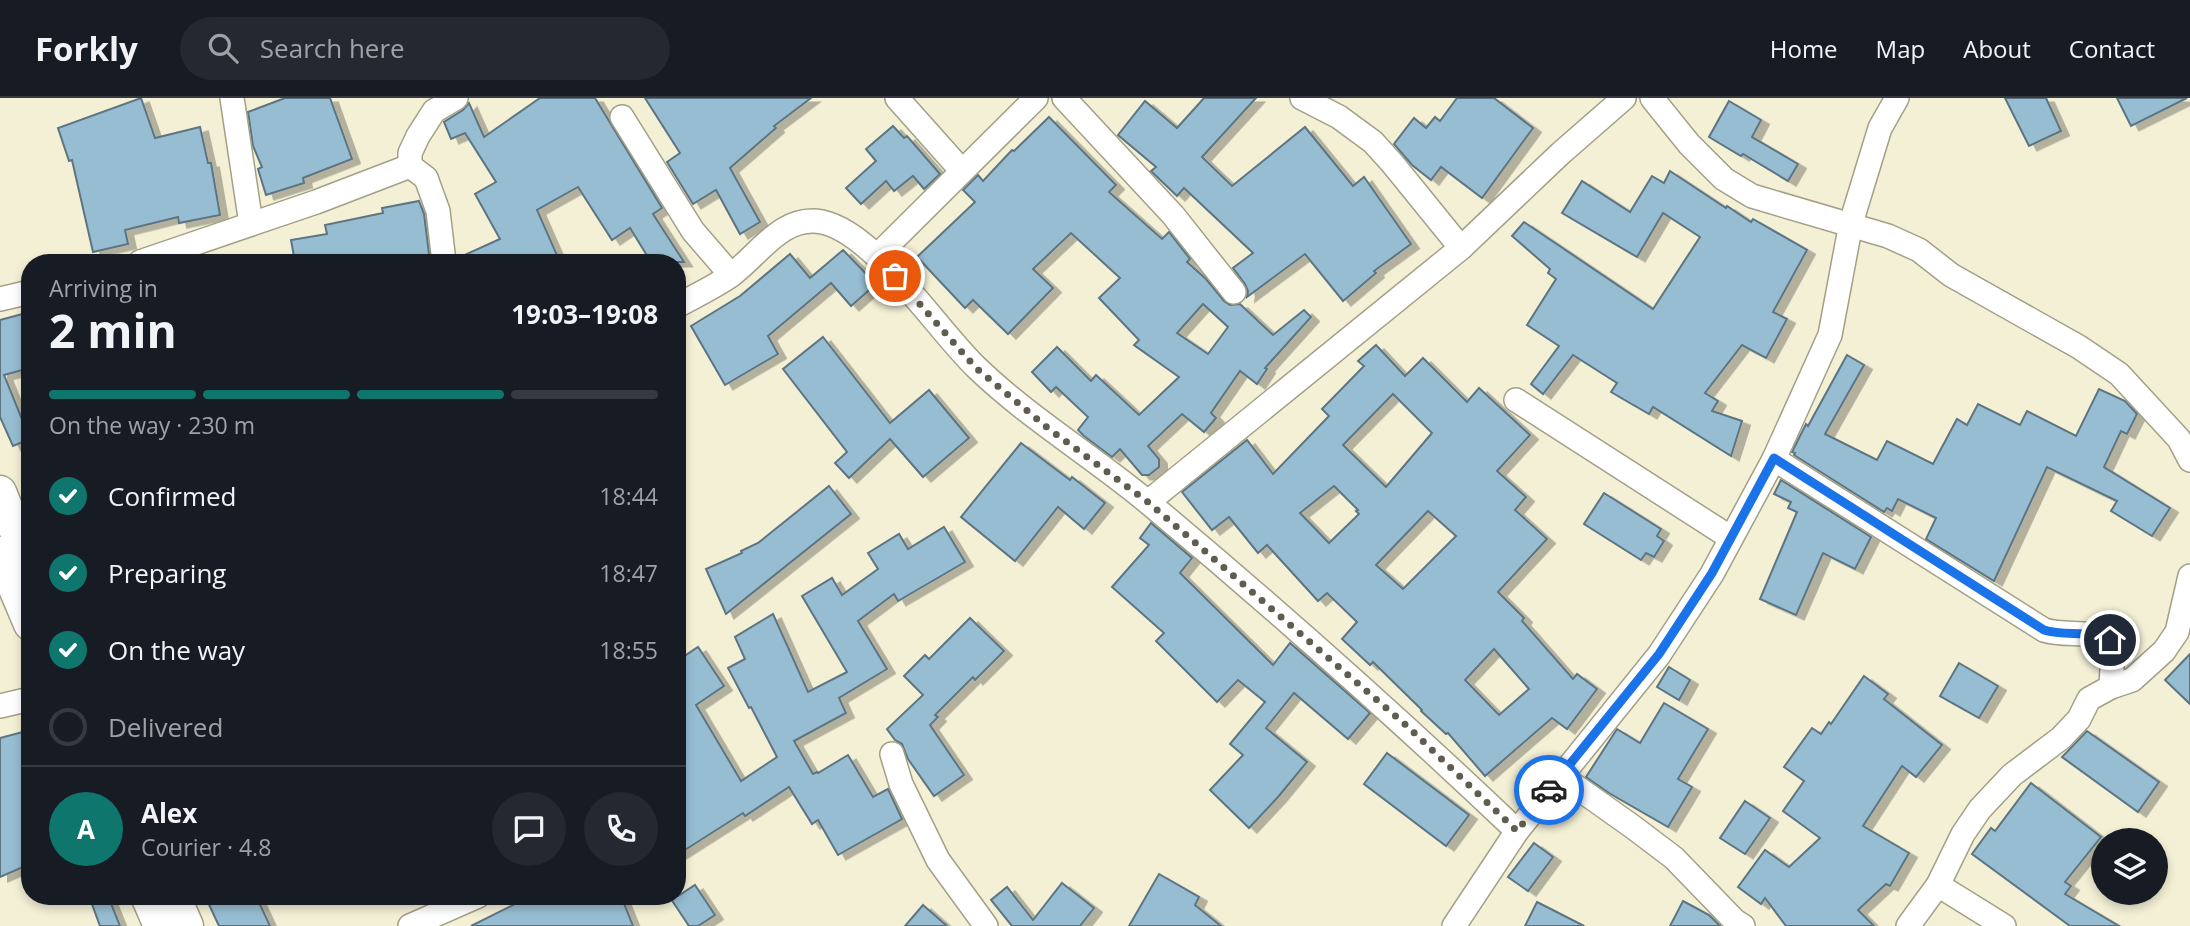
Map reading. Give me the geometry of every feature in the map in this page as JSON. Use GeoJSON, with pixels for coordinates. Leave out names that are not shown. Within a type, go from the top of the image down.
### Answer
{"type":"FeatureCollection","features":[{"type":"Feature","properties":{"kind":"street"},"geometry":{"type":"LineString","coordinates":[[232,98],[251,224]]}},
{"type":"Feature","properties":{"kind":"street"},"geometry":{"type":"LineString","coordinates":[[410,166],[410,153],[434,111],[456,98]]}},
{"type":"Feature","properties":{"kind":"street"},"geometry":{"type":"LineString","coordinates":[[897,98],[962,172]]}},
{"type":"Feature","properties":{"kind":"street"},"geometry":{"type":"LineString","coordinates":[[878,258],[1036,98]]}},
{"type":"Feature","properties":{"kind":"street"},"geometry":{"type":"LineString","coordinates":[[1064,98],[1173,215],[1234,292]]}},
{"type":"Feature","properties":{"kind":"street"},"geometry":{"type":"LineString","coordinates":[[1302,98],[1339,117],[1373,142],[1461,248]]}},
{"type":"Feature","properties":{"kind":"street"},"geometry":{"type":"LineString","coordinates":[[1148,502],[1461,248],[1624,98]]}},
{"type":"Feature","properties":{"kind":"street"},"geometry":{"type":"LineString","coordinates":[[1651,98],[1689,144],[1724,180],[1752,196],[1851,223],[1919,250],[1951,275],[2079,347],[2119,374],[2179,439],[2190,460]]}},
{"type":"Feature","properties":{"kind":"street"},"geometry":{"type":"LineString","coordinates":[[1454,926],[1517,831],[1659,654],[1712,573],[1774,458],[1830,335],[1851,223],[1880,128],[1897,98]]}},
{"type":"Feature","properties":{"kind":"street"},"geometry":{"type":"LineString","coordinates":[[622,117],[693,231],[731,275]]}},
{"type":"Feature","properties":{"kind":"street"},"geometry":{"type":"LineString","coordinates":[[163,254],[410,166]]}},
{"type":"Feature","properties":{"kind":"street"},"geometry":{"type":"LineString","coordinates":[[410,166],[426,178],[439,211],[443,254]]}},
{"type":"Feature","properties":{"kind":"street"},"geometry":{"type":"LineString","coordinates":[[686,301],[731,275],[780,231],[804,223],[820,222],[836,227],[878,258],[976,368],[1049,429],[1148,502],[1406,725],[1517,831]]}},
{"type":"Feature","properties":{"kind":"street"},"geometry":{"type":"LineString","coordinates":[[0,299],[21,294]]}},
{"type":"Feature","properties":{"kind":"street"},"geometry":{"type":"LineString","coordinates":[[1516,400],[1731,538]]}},
{"type":"Feature","properties":{"kind":"street"},"geometry":{"type":"LineString","coordinates":[[1774,458],[2044,630],[2057,634],[2079,632],[2110,640],[2113,649],[2111,687]]}},
{"type":"Feature","properties":{"kind":"street"},"geometry":{"type":"LineString","coordinates":[[0,492],[20,519]]}},
{"type":"Feature","properties":{"kind":"street"},"geometry":{"type":"LineString","coordinates":[[0,553],[21,603]]}},
{"type":"Feature","properties":{"kind":"street"},"geometry":{"type":"LineString","coordinates":[[1908,926],[1938,885],[1963,834],[1980,809],[2012,775],[2061,738],[2079,719],[2089,699],[2132,680],[2164,651],[2177,632],[2190,576]]}},
{"type":"Feature","properties":{"kind":"street"},"geometry":{"type":"LineString","coordinates":[[0,706],[21,701]]}},
{"type":"Feature","properties":{"kind":"street"},"geometry":{"type":"LineString","coordinates":[[892,754],[901,784],[938,860],[986,926]]}},
{"type":"Feature","properties":{"kind":"street"},"geometry":{"type":"LineString","coordinates":[[1561,776],[1674,858],[1743,926]]}},
{"type":"Feature","properties":{"kind":"street"},"geometry":{"type":"LineString","coordinates":[[1938,885],[2004,926]]}},
{"type":"Feature","properties":{"kind":"street"},"geometry":{"type":"LineString","coordinates":[[151,905],[160,926]]}},
{"type":"Feature","properties":{"kind":"street"},"geometry":{"type":"LineString","coordinates":[[178,905],[187,926]]}},
{"type":"Feature","properties":{"kind":"street"},"geometry":{"type":"LineString","coordinates":[[410,926],[458,905]]}},
{"type":"Feature","properties":{"kind":"building"},"geometry":{"type":"Polygon","coordinates":[[[141,98],[155,138],[200,127],[208,163],[211,163],[220,215],[179,223],[178,217],[125,230],[128,244],[93,252],[72,160],[69,161],[58,128],[141,98]]]}},
{"type":"Feature","properties":{"kind":"building"},"geometry":{"type":"Polygon","coordinates":[[[285,98],[330,98],[352,159],[303,178],[304,183],[266,195],[258,169],[262,167],[253,146],[248,112],[285,98]]]}},
{"type":"Feature","properties":{"kind":"building"},"geometry":{"type":"Polygon","coordinates":[[[540,98],[595,98],[662,208],[653,214],[679,254],[646,254],[630,228],[612,240],[578,187],[537,210],[556,254],[467,254],[500,239],[475,194],[496,182],[465,133],[451,139],[444,122],[469,103],[484,137],[540,98]]]}},
{"type":"Feature","properties":{"kind":"building"},"geometry":{"type":"Polygon","coordinates":[[[645,98],[811,98],[774,126],[776,128],[730,168],[760,222],[740,234],[716,190],[693,204],[667,162],[680,153],[645,98]]]}},
{"type":"Feature","properties":{"kind":"building"},"geometry":{"type":"Polygon","coordinates":[[[1204,98],[1256,98],[1202,157],[1232,186],[1305,127],[1353,186],[1364,177],[1411,244],[1374,271],[1376,273],[1343,301],[1305,254],[1247,297],[1245,284],[1233,268],[1253,253],[1184,188],[1177,196],[1151,171],[1156,167],[1118,135],[1145,101],[1177,128],[1204,98]]]}},
{"type":"Feature","properties":{"kind":"building"},"geometry":{"type":"Polygon","coordinates":[[[1457,98],[1494,98],[1533,128],[1482,198],[1441,167],[1431,180],[1412,165],[1394,144],[1414,118],[1426,128],[1435,117],[1440,121],[1457,98]]]}},
{"type":"Feature","properties":{"kind":"building"},"geometry":{"type":"Polygon","coordinates":[[[2005,98],[2046,98],[2061,131],[2029,146],[2005,98]]]}},
{"type":"Feature","properties":{"kind":"building"},"geometry":{"type":"Polygon","coordinates":[[[2117,98],[2187,98],[2131,126],[2117,98]]]}},
{"type":"Feature","properties":{"kind":"building"},"geometry":{"type":"Polygon","coordinates":[[[1729,101],[1761,120],[1752,137],[1798,164],[1788,181],[1709,137],[1729,101]]]}},
{"type":"Feature","properties":{"kind":"building"},"geometry":{"type":"Polygon","coordinates":[[[1049,117],[1116,185],[1109,192],[1162,239],[1169,232],[1190,259],[1187,262],[1224,301],[1230,305],[1240,304],[1273,335],[1304,310],[1311,317],[1265,368],[1267,369],[1257,384],[1240,371],[1211,413],[1216,418],[1204,432],[1182,414],[1148,446],[1159,459],[1159,467],[1149,475],[1142,475],[1120,449],[1112,457],[1084,436],[1078,430],[1088,417],[1056,387],[1051,392],[1032,372],[1057,347],[1091,381],[1096,375],[1139,415],[1179,377],[1134,345],[1139,340],[1099,298],[1120,278],[1071,233],[1033,269],[1053,288],[1008,334],[973,300],[965,308],[917,257],[975,202],[963,190],[978,175],[983,181],[1012,150],[1049,117]],[[1203,304],[1177,333],[1208,354],[1228,327],[1203,304]]]}},
{"type":"Feature","properties":{"kind":"building"},"geometry":{"type":"Polygon","coordinates":[[[893,126],[904,138],[907,136],[940,174],[924,189],[913,176],[894,191],[886,181],[861,204],[846,188],[876,161],[866,149],[893,126]]]}},
{"type":"Feature","properties":{"kind":"building"},"geometry":{"type":"Polygon","coordinates":[[[1670,171],[1726,208],[1727,206],[1751,222],[1753,219],[1807,250],[1773,312],[1787,319],[1766,358],[1742,345],[1705,393],[1718,401],[1712,411],[1742,421],[1731,456],[1653,407],[1649,414],[1611,392],[1617,383],[1573,355],[1543,394],[1531,384],[1559,346],[1527,325],[1556,279],[1548,273],[1550,269],[1512,236],[1524,222],[1653,309],[1700,237],[1663,213],[1637,257],[1562,213],[1582,181],[1630,212],[1652,176],[1664,183],[1670,171]]]}},
{"type":"Feature","properties":{"kind":"building"},"geometry":{"type":"Polygon","coordinates":[[[419,201],[424,214],[429,254],[294,254],[291,240],[327,234],[325,225],[383,213],[382,208],[419,201]]]}},
{"type":"Feature","properties":{"kind":"building"},"geometry":{"type":"Polygon","coordinates":[[[843,250],[876,284],[851,306],[831,283],[768,336],[778,354],[725,385],[691,326],[740,296],[790,254],[810,278],[843,250]]]}},
{"type":"Feature","properties":{"kind":"building"},"geometry":{"type":"Polygon","coordinates":[[[21,314],[21,370],[4,375],[21,417],[21,443],[13,446],[0,417],[0,320],[21,314]]]}},
{"type":"Feature","properties":{"kind":"building"},"geometry":{"type":"Polygon","coordinates":[[[823,337],[890,423],[929,390],[969,438],[923,477],[890,439],[849,478],[835,463],[847,452],[783,369],[823,337]]]}},
{"type":"Feature","properties":{"kind":"building"},"geometry":{"type":"Polygon","coordinates":[[[1376,345],[1405,376],[1423,358],[1467,402],[1479,388],[1530,435],[1497,471],[1526,497],[1515,510],[1547,539],[1498,592],[1524,618],[1522,621],[1573,679],[1577,674],[1597,689],[1567,729],[1552,718],[1485,776],[1448,733],[1421,711],[1373,662],[1370,665],[1342,639],[1357,622],[1327,593],[1318,601],[1267,545],[1258,553],[1229,517],[1212,530],[1182,492],[1247,440],[1273,474],[1329,416],[1322,409],[1364,366],[1358,361],[1376,345]],[[1393,394],[1343,445],[1386,487],[1432,433],[1393,394]],[[1334,486],[1300,513],[1329,543],[1359,514],[1334,486]],[[1428,511],[1376,565],[1403,589],[1456,536],[1428,511]],[[1494,649],[1465,680],[1499,715],[1529,689],[1494,649]]]}},
{"type":"Feature","properties":{"kind":"building"},"geometry":{"type":"Polygon","coordinates":[[[1847,355],[1864,365],[1825,434],[1877,460],[1887,441],[1933,464],[1957,419],[1967,425],[1978,404],[2020,425],[2027,411],[2076,436],[2099,389],[2125,401],[2137,414],[2127,434],[2121,431],[2104,467],[2170,508],[2152,536],[2111,511],[2117,501],[2047,467],[1994,581],[1926,539],[1936,518],[1898,499],[1892,511],[1887,508],[1884,512],[1792,452],[1847,355]]]}},
{"type":"Feature","properties":{"kind":"building"},"geometry":{"type":"Polygon","coordinates":[[[1021,443],[1105,503],[1084,529],[1058,507],[1015,561],[961,517],[1021,443]]]}},
{"type":"Feature","properties":{"kind":"building"},"geometry":{"type":"Polygon","coordinates":[[[1781,480],[1871,537],[1855,569],[1823,553],[1796,615],[1760,599],[1797,512],[1788,508],[1791,502],[1774,494],[1781,480]]]}},
{"type":"Feature","properties":{"kind":"building"},"geometry":{"type":"Polygon","coordinates":[[[829,486],[851,514],[726,614],[706,569],[758,543],[829,486]]]}},
{"type":"Feature","properties":{"kind":"building"},"geometry":{"type":"Polygon","coordinates":[[[1604,493],[1661,529],[1657,536],[1664,541],[1654,557],[1646,553],[1641,560],[1584,524],[1604,493]]]}},
{"type":"Feature","properties":{"kind":"building"},"geometry":{"type":"Polygon","coordinates":[[[1151,523],[1192,558],[1180,573],[1273,665],[1290,643],[1370,713],[1348,739],[1294,693],[1266,728],[1307,762],[1249,828],[1210,790],[1243,755],[1230,744],[1265,702],[1238,680],[1217,702],[1156,641],[1164,633],[1112,587],[1149,545],[1140,538],[1151,523]]]}},
{"type":"Feature","properties":{"kind":"building"},"geometry":{"type":"Polygon","coordinates":[[[944,527],[965,562],[898,601],[894,594],[858,621],[887,669],[839,698],[846,713],[794,741],[813,774],[848,755],[873,797],[888,789],[902,819],[838,855],[818,820],[812,824],[789,787],[686,849],[686,655],[698,647],[724,686],[696,705],[741,781],[777,757],[728,668],[745,659],[735,637],[773,614],[808,692],[847,672],[802,596],[832,578],[842,595],[878,569],[868,553],[899,534],[908,549],[944,527]]]}},
{"type":"Feature","properties":{"kind":"building"},"geometry":{"type":"Polygon","coordinates":[[[970,618],[1004,651],[935,715],[938,717],[930,725],[964,775],[934,796],[908,759],[902,744],[895,740],[887,729],[923,695],[904,676],[925,655],[929,659],[970,618]]]}},
{"type":"Feature","properties":{"kind":"building"},"geometry":{"type":"Polygon","coordinates":[[[2190,654],[2190,704],[2165,680],[2190,654]]]}},
{"type":"Feature","properties":{"kind":"building"},"geometry":{"type":"Polygon","coordinates":[[[1959,663],[1998,686],[1979,718],[1940,696],[1959,663]]]}},
{"type":"Feature","properties":{"kind":"building"},"geometry":{"type":"Polygon","coordinates":[[[1669,667],[1690,680],[1679,700],[1657,687],[1669,667]]]}},
{"type":"Feature","properties":{"kind":"building"},"geometry":{"type":"Polygon","coordinates":[[[1864,676],[1888,694],[1884,699],[1942,745],[1916,777],[1902,766],[1863,826],[1909,853],[1890,886],[1886,884],[1858,910],[1874,926],[1786,926],[1765,898],[1761,904],[1738,887],[1765,850],[1789,867],[1820,838],[1783,811],[1804,781],[1784,767],[1812,728],[1821,734],[1829,722],[1831,724],[1864,676]]]}},
{"type":"Feature","properties":{"kind":"building"},"geometry":{"type":"Polygon","coordinates":[[[1664,703],[1708,729],[1678,779],[1692,787],[1668,827],[1586,777],[1617,729],[1640,743],[1664,703]]]}},
{"type":"Feature","properties":{"kind":"building"},"geometry":{"type":"Polygon","coordinates":[[[2087,731],[2159,782],[2138,812],[2062,757],[2087,731]]]}},
{"type":"Feature","properties":{"kind":"building"},"geometry":{"type":"Polygon","coordinates":[[[21,732],[21,868],[0,877],[0,738],[21,732]]]}},
{"type":"Feature","properties":{"kind":"building"},"geometry":{"type":"Polygon","coordinates":[[[1387,753],[1469,815],[1446,846],[1364,784],[1387,753]]]}},
{"type":"Feature","properties":{"kind":"building"},"geometry":{"type":"Polygon","coordinates":[[[2031,783],[2091,829],[2091,850],[2065,882],[2071,886],[2065,894],[2119,926],[2070,926],[1972,854],[1991,828],[1995,831],[2031,783]]]}},
{"type":"Feature","properties":{"kind":"building"},"geometry":{"type":"Polygon","coordinates":[[[1745,801],[1770,818],[1745,854],[1720,838],[1745,801]]]}},
{"type":"Feature","properties":{"kind":"building"},"geometry":{"type":"Polygon","coordinates":[[[1534,843],[1553,857],[1528,891],[1508,877],[1534,843]]]}},
{"type":"Feature","properties":{"kind":"building"},"geometry":{"type":"Polygon","coordinates":[[[1159,874],[1199,897],[1195,905],[1221,926],[1129,926],[1159,874]]]}},
{"type":"Feature","properties":{"kind":"building"},"geometry":{"type":"Polygon","coordinates":[[[1062,883],[1094,908],[1080,926],[1012,926],[991,900],[1007,887],[1033,920],[1062,883]]]}},
{"type":"Feature","properties":{"kind":"building"},"geometry":{"type":"Polygon","coordinates":[[[695,885],[715,915],[698,926],[689,926],[675,905],[686,905],[686,891],[695,885]]]}},
{"type":"Feature","properties":{"kind":"building"},"geometry":{"type":"Polygon","coordinates":[[[1683,901],[1709,915],[1720,926],[1670,926],[1683,901]]]}},
{"type":"Feature","properties":{"kind":"building"},"geometry":{"type":"Polygon","coordinates":[[[1537,902],[1584,926],[1525,926],[1537,902]]]}},
{"type":"Feature","properties":{"kind":"building"},"geometry":{"type":"Polygon","coordinates":[[[92,905],[112,905],[120,926],[100,926],[92,905]]]}},
{"type":"Feature","properties":{"kind":"building"},"geometry":{"type":"Polygon","coordinates":[[[209,905],[260,905],[270,926],[219,926],[209,905]]]}},
{"type":"Feature","properties":{"kind":"building"},"geometry":{"type":"Polygon","coordinates":[[[513,905],[625,905],[633,926],[471,926],[513,905]]]}},
{"type":"Feature","properties":{"kind":"building"},"geometry":{"type":"Polygon","coordinates":[[[923,905],[947,926],[905,926],[923,905]]]}},
{"type":"Feature","properties":{"kind":"way so far"},"geometry":{"type":"LineString","coordinates":[[895,276],[976,368],[1049,429],[1148,502],[1406,725],[1517,831],[1549,790]]}},
{"type":"Feature","properties":{"kind":"route"},"geometry":{"type":"LineString","coordinates":[[1549,790],[1659,654],[1712,573],[1774,458],[2044,630],[2057,634],[2079,632],[2110,640]]}}]}
